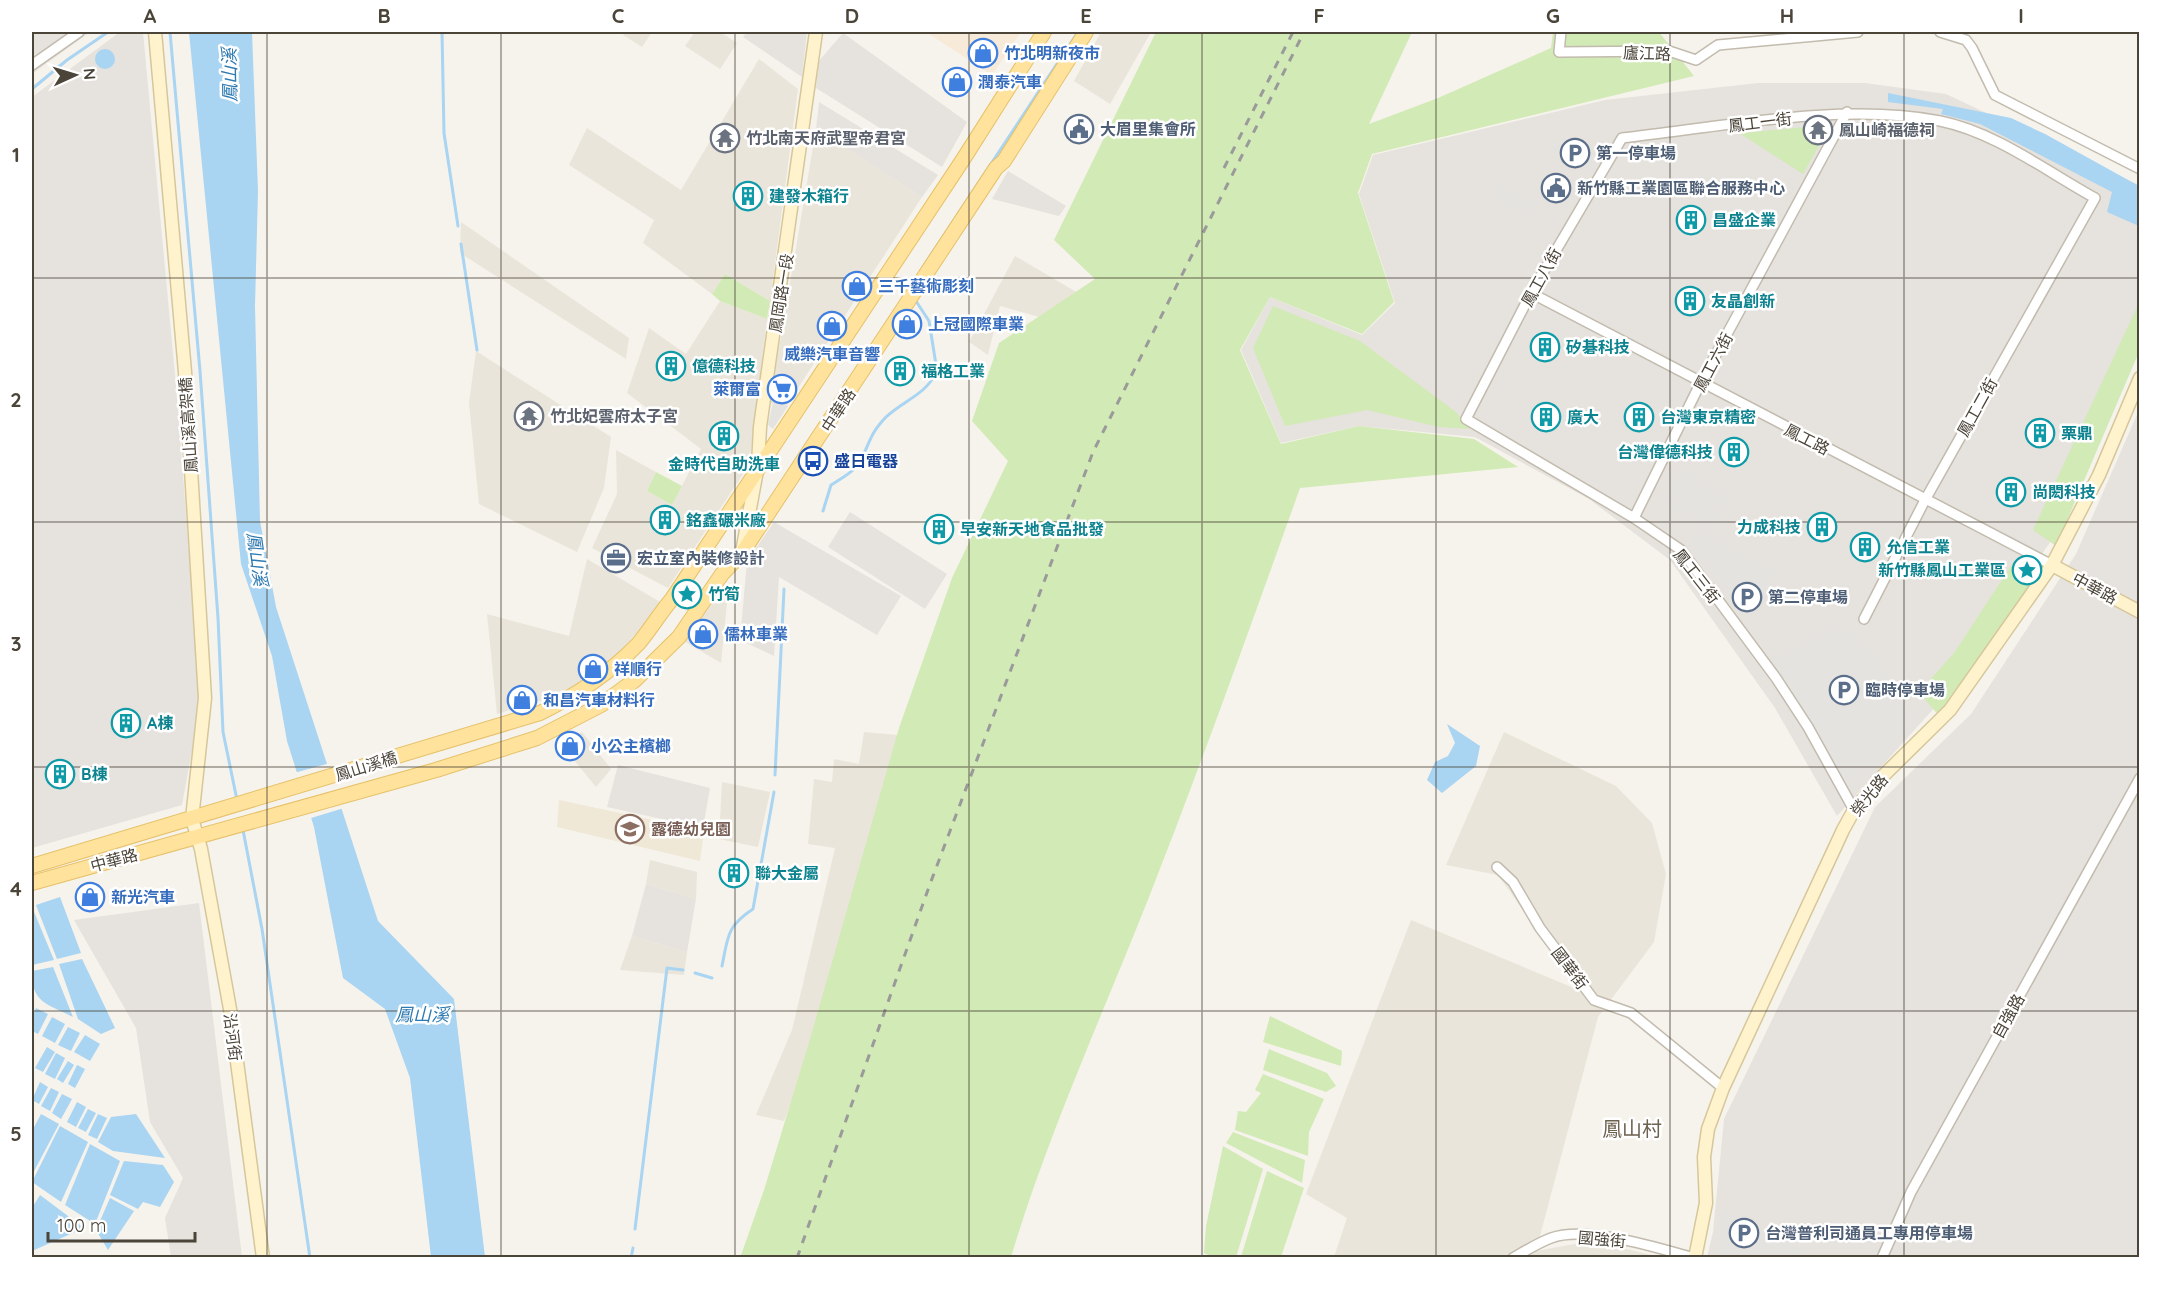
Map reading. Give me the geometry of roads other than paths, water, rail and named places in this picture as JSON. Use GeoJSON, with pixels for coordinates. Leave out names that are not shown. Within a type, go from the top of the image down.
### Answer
{"type":"FeatureCollection","features":[{"type":"Feature","properties":{"kind":"main road"},"geometry":{"type":"LineString","coordinates":[[758,465],[964,158],[1044,32]]}},
{"type":"Feature","properties":{"kind":"main road","name":"中華路"},"geometry":{"type":"LineString","coordinates":[[537,738],[601,705],[635,680],[679,637],[722,574],[742,553],[996,168],[1004,161],[1086,32]]}},
{"type":"Feature","properties":{"kind":"main road","name":"鳳山溪橋"},"geometry":{"type":"LineString","coordinates":[[192,819],[540,713],[579,693],[615,666],[639,642],[672,599],[758,465]]}},
{"type":"Feature","properties":{"kind":"main road","name":"鳳山溪橋"},"geometry":{"type":"LineString","coordinates":[[197,838],[436,770],[537,738]]}},
{"type":"Feature","properties":{"kind":"main road","name":"中華路"},"geometry":{"type":"LineString","coordinates":[[32,866],[192,819]]}},
{"type":"Feature","properties":{"kind":"main road","name":"中華路"},"geometry":{"type":"LineString","coordinates":[[32,883],[197,838]]}},
{"type":"Feature","properties":{"kind":"street"},"geometry":{"type":"LineString","coordinates":[[32,65],[79,32]]}},
{"type":"Feature","properties":{"kind":"street","name":"鳳山溪高架橋"},"geometry":{"type":"LineString","coordinates":[[155,32],[185,372],[205,698],[192,819]]}},
{"type":"Feature","properties":{"kind":"street","name":"鳳岡路一段"},"geometry":{"type":"LineString","coordinates":[[742,553],[758,465],[760,427],[816,32]]}},
{"type":"Feature","properties":{"kind":"street","name":"廬江路"},"geometry":{"type":"LineString","coordinates":[[1561,32],[1559,52],[1669,51],[1696,60],[1718,45],[1858,32]]}},
{"type":"Feature","properties":{"kind":"street"},"geometry":{"type":"LineString","coordinates":[[1940,32],[1966,40],[1995,95],[2139,169]]}},
{"type":"Feature","properties":{"kind":"street","name":"鳳工一街"},"geometry":{"type":"LineString","coordinates":[[1622,138],[1847,112],[1940,121],[1984,136],[2095,198]]}},
{"type":"Feature","properties":{"kind":"street","name":"鳳工六街"},"geometry":{"type":"LineString","coordinates":[[1634,518],[1700,384],[1847,112]]}},
{"type":"Feature","properties":{"kind":"street","name":"鳳工八街"},"geometry":{"type":"LineString","coordinates":[[1466,419],[1531,293],[1622,138]]}},
{"type":"Feature","properties":{"kind":"street","name":"鳳工二街"},"geometry":{"type":"LineString","coordinates":[[1864,619],[1925,500],[2095,198]]}},
{"type":"Feature","properties":{"kind":"street","name":"鳳工路"},"geometry":{"type":"LineString","coordinates":[[1531,293],[1700,384],[2052,565]]}},
{"type":"Feature","properties":{"kind":"street","name":"榮光路"},"geometry":{"type":"LineString","coordinates":[[1694,1257],[1706,1203],[1704,1157],[1708,1129],[1723,1088],[1854,810],[1881,778],[1950,710],[2052,565],[2099,475],[2139,378]]}},
{"type":"Feature","properties":{"kind":"street","name":"鳳工三街"},"geometry":{"type":"LineString","coordinates":[[1466,419],[1634,518],[1681,550],[1776,678],[1808,727],[1854,810]]}},
{"type":"Feature","properties":{"kind":"street","name":"中華路"},"geometry":{"type":"LineString","coordinates":[[2052,565],[2139,612]]}},
{"type":"Feature","properties":{"kind":"street","name":"自強路"},"geometry":{"type":"LineString","coordinates":[[1882,1257],[1911,1192],[2139,778]]}},
{"type":"Feature","properties":{"kind":"street","name":"沿河街"},"geometry":{"type":"LineString","coordinates":[[192,819],[230,1009],[262,1257]]}},
{"type":"Feature","properties":{"kind":"street","name":"國華街"},"geometry":{"type":"LineString","coordinates":[[1497,867],[1513,882],[1540,928],[1594,1000],[1631,1014],[1723,1088]]}},
{"type":"Feature","properties":{"kind":"street","name":"國強街"},"geometry":{"type":"LineString","coordinates":[[1513,1257],[1552,1237],[1591,1235],[1644,1244],[1694,1257]]}},
{"type":"Feature","properties":{"kind":"water","name":"鳳山溪"},"geometry":{"type":"Polygon","coordinates":[[[189,32],[252,32],[258,191],[255,306],[260,521],[276,607],[378,921],[454,999],[485,1257],[431,1257],[410,1078],[385,1009],[343,978],[314,827],[287,741],[272,656],[241,564],[189,32]]]}},
{"type":"Feature","properties":{"kind":"water"},"geometry":{"type":"Polygon","coordinates":[[[105,49],[112,52],[115,59],[112,66],[105,69],[98,66],[95,59],[98,52],[105,49]]]}},
{"type":"Feature","properties":{"kind":"water"},"geometry":{"type":"Polygon","coordinates":[[[1888,93],[2011,118],[2045,134],[2139,186],[2139,226],[2107,212],[2112,192],[1980,124],[1941,114],[1943,109],[1888,102],[1888,93]]]}},
{"type":"Feature","properties":{"kind":"water"},"geometry":{"type":"Polygon","coordinates":[[[1447,724],[1480,746],[1476,766],[1442,793],[1427,780],[1435,762],[1448,756],[1455,743],[1447,724]]]}},
{"type":"Feature","properties":{"kind":"water"},"geometry":{"type":"Polygon","coordinates":[[[60,897],[81,953],[57,959],[36,905],[60,897]]]}},
{"type":"Feature","properties":{"kind":"water"},"geometry":{"type":"Polygon","coordinates":[[[32,907],[54,960],[32,965],[32,907]]]}},
{"type":"Feature","properties":{"kind":"water"},"geometry":{"type":"Polygon","coordinates":[[[82,959],[115,1028],[101,1034],[78,1019],[59,964],[82,959]]]}},
{"type":"Feature","properties":{"kind":"water"},"geometry":{"type":"Polygon","coordinates":[[[53,967],[73,1017],[43,1001],[34,990],[32,971],[53,967]]]}},
{"type":"Feature","properties":{"kind":"water"},"geometry":{"type":"Polygon","coordinates":[[[36,1008],[48,1014],[38,1034],[32,1031],[32,1016],[36,1008]]]}},
{"type":"Feature","properties":{"kind":"water"},"geometry":{"type":"Polygon","coordinates":[[[52,1017],[65,1024],[55,1043],[42,1036],[52,1017]]]}},
{"type":"Feature","properties":{"kind":"water"},"geometry":{"type":"Polygon","coordinates":[[[68,1027],[80,1033],[71,1051],[58,1045],[68,1027]]]}},
{"type":"Feature","properties":{"kind":"water"},"geometry":{"type":"Polygon","coordinates":[[[85,1035],[100,1044],[90,1061],[74,1052],[85,1035]]]}},
{"type":"Feature","properties":{"kind":"water"},"geometry":{"type":"Polygon","coordinates":[[[47,1047],[55,1052],[43,1072],[35,1068],[47,1047]]]}},
{"type":"Feature","properties":{"kind":"water"},"geometry":{"type":"Polygon","coordinates":[[[56,1053],[65,1058],[55,1079],[45,1074],[56,1053]]]}},
{"type":"Feature","properties":{"kind":"water"},"geometry":{"type":"Polygon","coordinates":[[[68,1061],[74,1065],[63,1083],[57,1079],[68,1061]]]}},
{"type":"Feature","properties":{"kind":"water"},"geometry":{"type":"Polygon","coordinates":[[[77,1065],[85,1069],[75,1088],[68,1084],[77,1065]]]}},
{"type":"Feature","properties":{"kind":"water"},"geometry":{"type":"Polygon","coordinates":[[[40,1082],[48,1087],[39,1104],[32,1100],[40,1082]]]}},
{"type":"Feature","properties":{"kind":"water"},"geometry":{"type":"Polygon","coordinates":[[[51,1088],[59,1092],[50,1111],[41,1106],[51,1088]]]}},
{"type":"Feature","properties":{"kind":"water"},"geometry":{"type":"Polygon","coordinates":[[[62,1094],[72,1099],[61,1119],[52,1113],[62,1094]]]}},
{"type":"Feature","properties":{"kind":"water"},"geometry":{"type":"Polygon","coordinates":[[[77,1102],[86,1107],[76,1127],[67,1122],[77,1102]]]}},
{"type":"Feature","properties":{"kind":"water"},"geometry":{"type":"Polygon","coordinates":[[[88,1109],[96,1113],[86,1132],[78,1128],[88,1109]]]}},
{"type":"Feature","properties":{"kind":"water"},"geometry":{"type":"Polygon","coordinates":[[[41,1114],[59,1124],[32,1175],[32,1131],[41,1114]]]}},
{"type":"Feature","properties":{"kind":"water"},"geometry":{"type":"Polygon","coordinates":[[[98,1114],[107,1118],[97,1139],[88,1135],[98,1114]]]}},
{"type":"Feature","properties":{"kind":"water"},"geometry":{"type":"Polygon","coordinates":[[[136,1114],[165,1158],[113,1151],[98,1142],[111,1117],[136,1114]]]}},
{"type":"Feature","properties":{"kind":"water"},"geometry":{"type":"Polygon","coordinates":[[[60,1126],[88,1142],[61,1202],[32,1182],[60,1126]]]}},
{"type":"Feature","properties":{"kind":"water"},"geometry":{"type":"Polygon","coordinates":[[[90,1144],[120,1161],[95,1224],[65,1205],[90,1144]]]}},
{"type":"Feature","properties":{"kind":"water"},"geometry":{"type":"Polygon","coordinates":[[[124,1161],[163,1165],[174,1182],[160,1207],[143,1202],[138,1209],[110,1195],[124,1161]]]}},
{"type":"Feature","properties":{"kind":"water"},"geometry":{"type":"Polygon","coordinates":[[[40,1195],[84,1228],[32,1251],[32,1208],[40,1195]]]}},
{"type":"Feature","properties":{"kind":"water"},"geometry":{"type":"Polygon","coordinates":[[[110,1198],[134,1211],[108,1250],[96,1230],[110,1198]]]}},
{"type":"Feature","properties":{"kind":"waterway"},"geometry":{"type":"LineString","coordinates":[[32,89],[67,60],[108,32]]}},
{"type":"Feature","properties":{"kind":"waterway"},"geometry":{"type":"LineString","coordinates":[[170,32],[200,371],[218,618],[223,732],[237,800]]}},
{"type":"Feature","properties":{"kind":"waterway"},"geometry":{"type":"LineString","coordinates":[[442,32],[444,133],[458,226]]}},
{"type":"Feature","properties":{"kind":"waterway"},"geometry":{"type":"LineString","coordinates":[[921,270],[1078,32]]}},
{"type":"Feature","properties":{"kind":"waterway"},"geometry":{"type":"LineString","coordinates":[[461,244],[477,350]]}},
{"type":"Feature","properties":{"kind":"waterway"},"geometry":{"type":"LineString","coordinates":[[823,511],[831,485],[857,465],[880,424],[893,411],[921,392],[937,371],[929,321],[914,298]]}},
{"type":"Feature","properties":{"kind":"waterway"},"geometry":{"type":"LineString","coordinates":[[775,775],[784,589]]}},
{"type":"Feature","properties":{"kind":"waterway"},"geometry":{"type":"LineString","coordinates":[[722,966],[733,927],[753,909],[774,792]]}},
{"type":"Feature","properties":{"kind":"waterway"},"geometry":{"type":"LineString","coordinates":[[243,830],[262,929],[310,1258]]}},
{"type":"Feature","properties":{"kind":"waterway"},"geometry":{"type":"LineString","coordinates":[[635,1229],[667,968],[683,970]]}},
{"type":"Feature","properties":{"kind":"waterway"},"geometry":{"type":"LineString","coordinates":[[695,973],[712,978]]}},
{"type":"Feature","properties":{"kind":"waterway"},"geometry":{"type":"LineString","coordinates":[[631,1258],[633,1248]]}},
{"type":"Feature","properties":{"kind":"railway"},"geometry":{"type":"LineString","coordinates":[[1224,168],[1293,32]]}},
{"type":"Feature","properties":{"kind":"railway"},"geometry":{"type":"LineString","coordinates":[[797,1258],[930,884],[1093,452],[1304,32]]}},
{"type":"Feature","properties":{"kind":"place","name":"竹北明新夜市"},"geometry":{"type":"Point","coordinates":[983,53]}},
{"type":"Feature","properties":{"kind":"place","name":"潤泰汽車"},"geometry":{"type":"Point","coordinates":[957,82]}},
{"type":"Feature","properties":{"kind":"place","name":"大眉里集會所"},"geometry":{"type":"Point","coordinates":[1079,129]}},
{"type":"Feature","properties":{"kind":"place","name":"鳳山崎福德祠"},"geometry":{"type":"Point","coordinates":[1818,130]}},
{"type":"Feature","properties":{"kind":"place","name":"竹北南天府武聖帝君宮"},"geometry":{"type":"Point","coordinates":[725,138]}},
{"type":"Feature","properties":{"kind":"place","name":"第一停車場"},"geometry":{"type":"Point","coordinates":[1575,153]}},
{"type":"Feature","properties":{"kind":"place","name":"新竹縣工業園區聯合服務中心"},"geometry":{"type":"Point","coordinates":[1556,188]}},
{"type":"Feature","properties":{"kind":"place","name":"建發木箱行"},"geometry":{"type":"Point","coordinates":[748,196]}},
{"type":"Feature","properties":{"kind":"place","name":"昌盛企業"},"geometry":{"type":"Point","coordinates":[1691,220]}},
{"type":"Feature","properties":{"kind":"place","name":"三千藝術彫刻"},"geometry":{"type":"Point","coordinates":[857,286]}},
{"type":"Feature","properties":{"kind":"place","name":"友晶創新"},"geometry":{"type":"Point","coordinates":[1690,301]}},
{"type":"Feature","properties":{"kind":"place","name":"上冠國際車業"},"geometry":{"type":"Point","coordinates":[907,324]}},
{"type":"Feature","properties":{"kind":"place","name":"威樂汽車音響"},"geometry":{"type":"Point","coordinates":[832,326]}},
{"type":"Feature","properties":{"kind":"place","name":"矽碁科技"},"geometry":{"type":"Point","coordinates":[1545,347]}},
{"type":"Feature","properties":{"kind":"place","name":"億德科技"},"geometry":{"type":"Point","coordinates":[671,366]}},
{"type":"Feature","properties":{"kind":"place","name":"福格工業"},"geometry":{"type":"Point","coordinates":[900,371]}},
{"type":"Feature","properties":{"kind":"place","name":"萊爾富"},"geometry":{"type":"Point","coordinates":[782,389]}},
{"type":"Feature","properties":{"kind":"place","name":"竹北妃雲府太子宮"},"geometry":{"type":"Point","coordinates":[529,416]}},
{"type":"Feature","properties":{"kind":"place","name":"廣大"},"geometry":{"type":"Point","coordinates":[1546,417]}},
{"type":"Feature","properties":{"kind":"place","name":"台灣東京精密"},"geometry":{"type":"Point","coordinates":[1639,417]}},
{"type":"Feature","properties":{"kind":"place","name":"栗鼎"},"geometry":{"type":"Point","coordinates":[2040,433]}},
{"type":"Feature","properties":{"kind":"place","name":"金時代自助洗車"},"geometry":{"type":"Point","coordinates":[724,436]}},
{"type":"Feature","properties":{"kind":"place","name":"台灣偉德科技"},"geometry":{"type":"Point","coordinates":[1734,452]}},
{"type":"Feature","properties":{"kind":"place","name":"盛日電器"},"geometry":{"type":"Point","coordinates":[813,461]}},
{"type":"Feature","properties":{"kind":"place","name":"尚閎科技"},"geometry":{"type":"Point","coordinates":[2011,492]}},
{"type":"Feature","properties":{"kind":"place","name":"銘鑫碾米廠"},"geometry":{"type":"Point","coordinates":[665,520]}},
{"type":"Feature","properties":{"kind":"place","name":"力成科技"},"geometry":{"type":"Point","coordinates":[1822,527]}},
{"type":"Feature","properties":{"kind":"place","name":"早安新天地食品批發"},"geometry":{"type":"Point","coordinates":[939,529]}},
{"type":"Feature","properties":{"kind":"place","name":"允信工業"},"geometry":{"type":"Point","coordinates":[1865,547]}},
{"type":"Feature","properties":{"kind":"place","name":"宏立室內裝修設計"},"geometry":{"type":"Point","coordinates":[616,558]}},
{"type":"Feature","properties":{"kind":"place","name":"新竹縣鳳山工業區"},"geometry":{"type":"Point","coordinates":[2027,570]}},
{"type":"Feature","properties":{"kind":"place","name":"竹筍"},"geometry":{"type":"Point","coordinates":[687,594]}},
{"type":"Feature","properties":{"kind":"place","name":"第二停車場"},"geometry":{"type":"Point","coordinates":[1747,597]}},
{"type":"Feature","properties":{"kind":"place","name":"儒林車業"},"geometry":{"type":"Point","coordinates":[703,634]}},
{"type":"Feature","properties":{"kind":"place","name":"祥順行"},"geometry":{"type":"Point","coordinates":[593,669]}},
{"type":"Feature","properties":{"kind":"place","name":"臨時停車場"},"geometry":{"type":"Point","coordinates":[1844,690]}},
{"type":"Feature","properties":{"kind":"place","name":"和昌汽車材料行"},"geometry":{"type":"Point","coordinates":[522,700]}},
{"type":"Feature","properties":{"kind":"place","name":"A棟"},"geometry":{"type":"Point","coordinates":[126,723]}},
{"type":"Feature","properties":{"kind":"place","name":"小公主檳榔"},"geometry":{"type":"Point","coordinates":[570,746]}},
{"type":"Feature","properties":{"kind":"place","name":"B棟"},"geometry":{"type":"Point","coordinates":[60,774]}},
{"type":"Feature","properties":{"kind":"place","name":"露德幼兒園"},"geometry":{"type":"Point","coordinates":[630,829]}},
{"type":"Feature","properties":{"kind":"place","name":"聯大金屬"},"geometry":{"type":"Point","coordinates":[734,873]}},
{"type":"Feature","properties":{"kind":"place","name":"新光汽車"},"geometry":{"type":"Point","coordinates":[90,897]}},
{"type":"Feature","properties":{"kind":"place","name":"台灣普利司通員工專用停車場"},"geometry":{"type":"Point","coordinates":[1744,1233]}},
{"type":"Feature","properties":{"kind":"district","name":"鳳山村"},"geometry":{"type":"Point","coordinates":[1632,1129]}}]}
